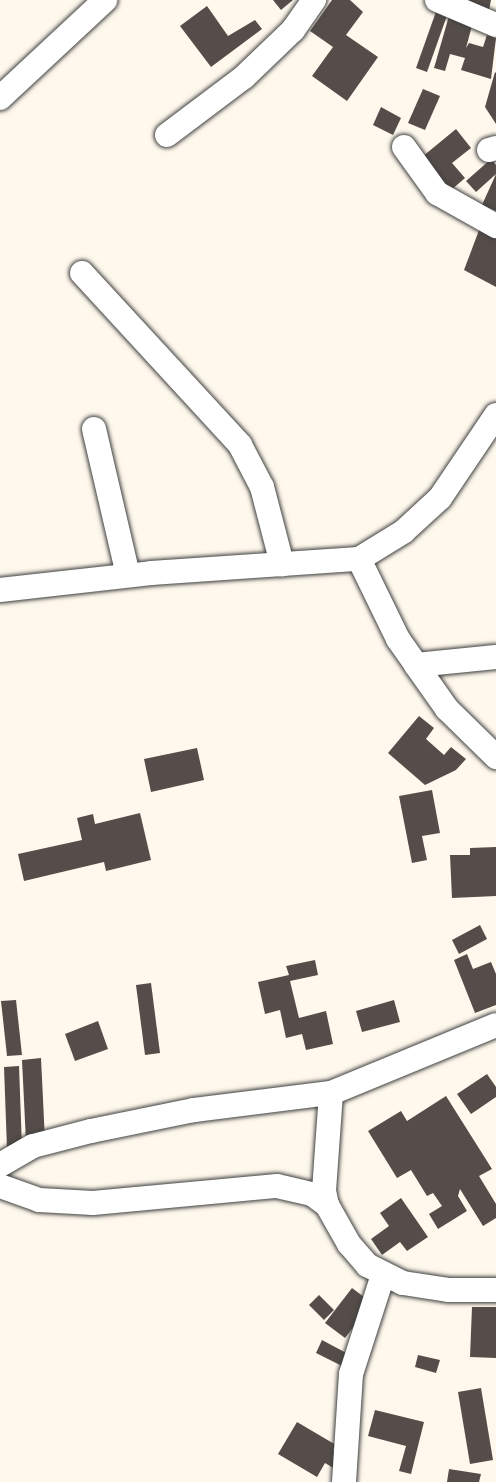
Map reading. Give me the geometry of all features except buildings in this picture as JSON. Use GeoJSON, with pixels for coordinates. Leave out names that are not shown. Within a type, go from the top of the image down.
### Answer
{"type":"FeatureCollection","features":[{"type":"Feature","properties":{"kind":"street"},"geometry":{"type":"LineString","coordinates":[[0,98],[105,0]]}},
{"type":"Feature","properties":{"kind":"street"},"geometry":{"type":"LineString","coordinates":[[167,135],[244,77],[292,30],[314,0]]}},
{"type":"Feature","properties":{"kind":"street"},"geometry":{"type":"LineString","coordinates":[[436,0],[496,25]]}},
{"type":"Feature","properties":{"kind":"street"},"geometry":{"type":"LineString","coordinates":[[404,147],[437,193],[496,226]]}},
{"type":"Feature","properties":{"kind":"street"},"geometry":{"type":"LineString","coordinates":[[82,273],[240,445],[261,487],[282,564]]}},
{"type":"Feature","properties":{"kind":"street"},"geometry":{"type":"LineString","coordinates":[[0,590],[128,575],[358,559],[403,532],[441,498],[496,415]]}},
{"type":"Feature","properties":{"kind":"street"},"geometry":{"type":"LineString","coordinates":[[94,429],[128,575]]}},
{"type":"Feature","properties":{"kind":"street"},"geometry":{"type":"LineString","coordinates":[[358,559],[398,639],[416,666],[447,709],[496,757]]}},
{"type":"Feature","properties":{"kind":"street"},"geometry":{"type":"LineString","coordinates":[[416,666],[496,657]]}},
{"type":"Feature","properties":{"kind":"street"},"geometry":{"type":"LineString","coordinates":[[0,1165],[33,1146],[91,1131],[195,1110],[331,1093],[496,1025]]}},
{"type":"Feature","properties":{"kind":"street"},"geometry":{"type":"LineString","coordinates":[[331,1093],[324,1191],[327,1204],[349,1244],[383,1275],[449,1290],[496,1290]]}},
{"type":"Feature","properties":{"kind":"street"},"geometry":{"type":"LineString","coordinates":[[0,1185],[39,1200],[93,1203],[277,1186],[312,1194],[327,1204]]}},
{"type":"Feature","properties":{"kind":"street"},"geometry":{"type":"LineString","coordinates":[[344,1482],[351,1374],[383,1275]]}}]}
